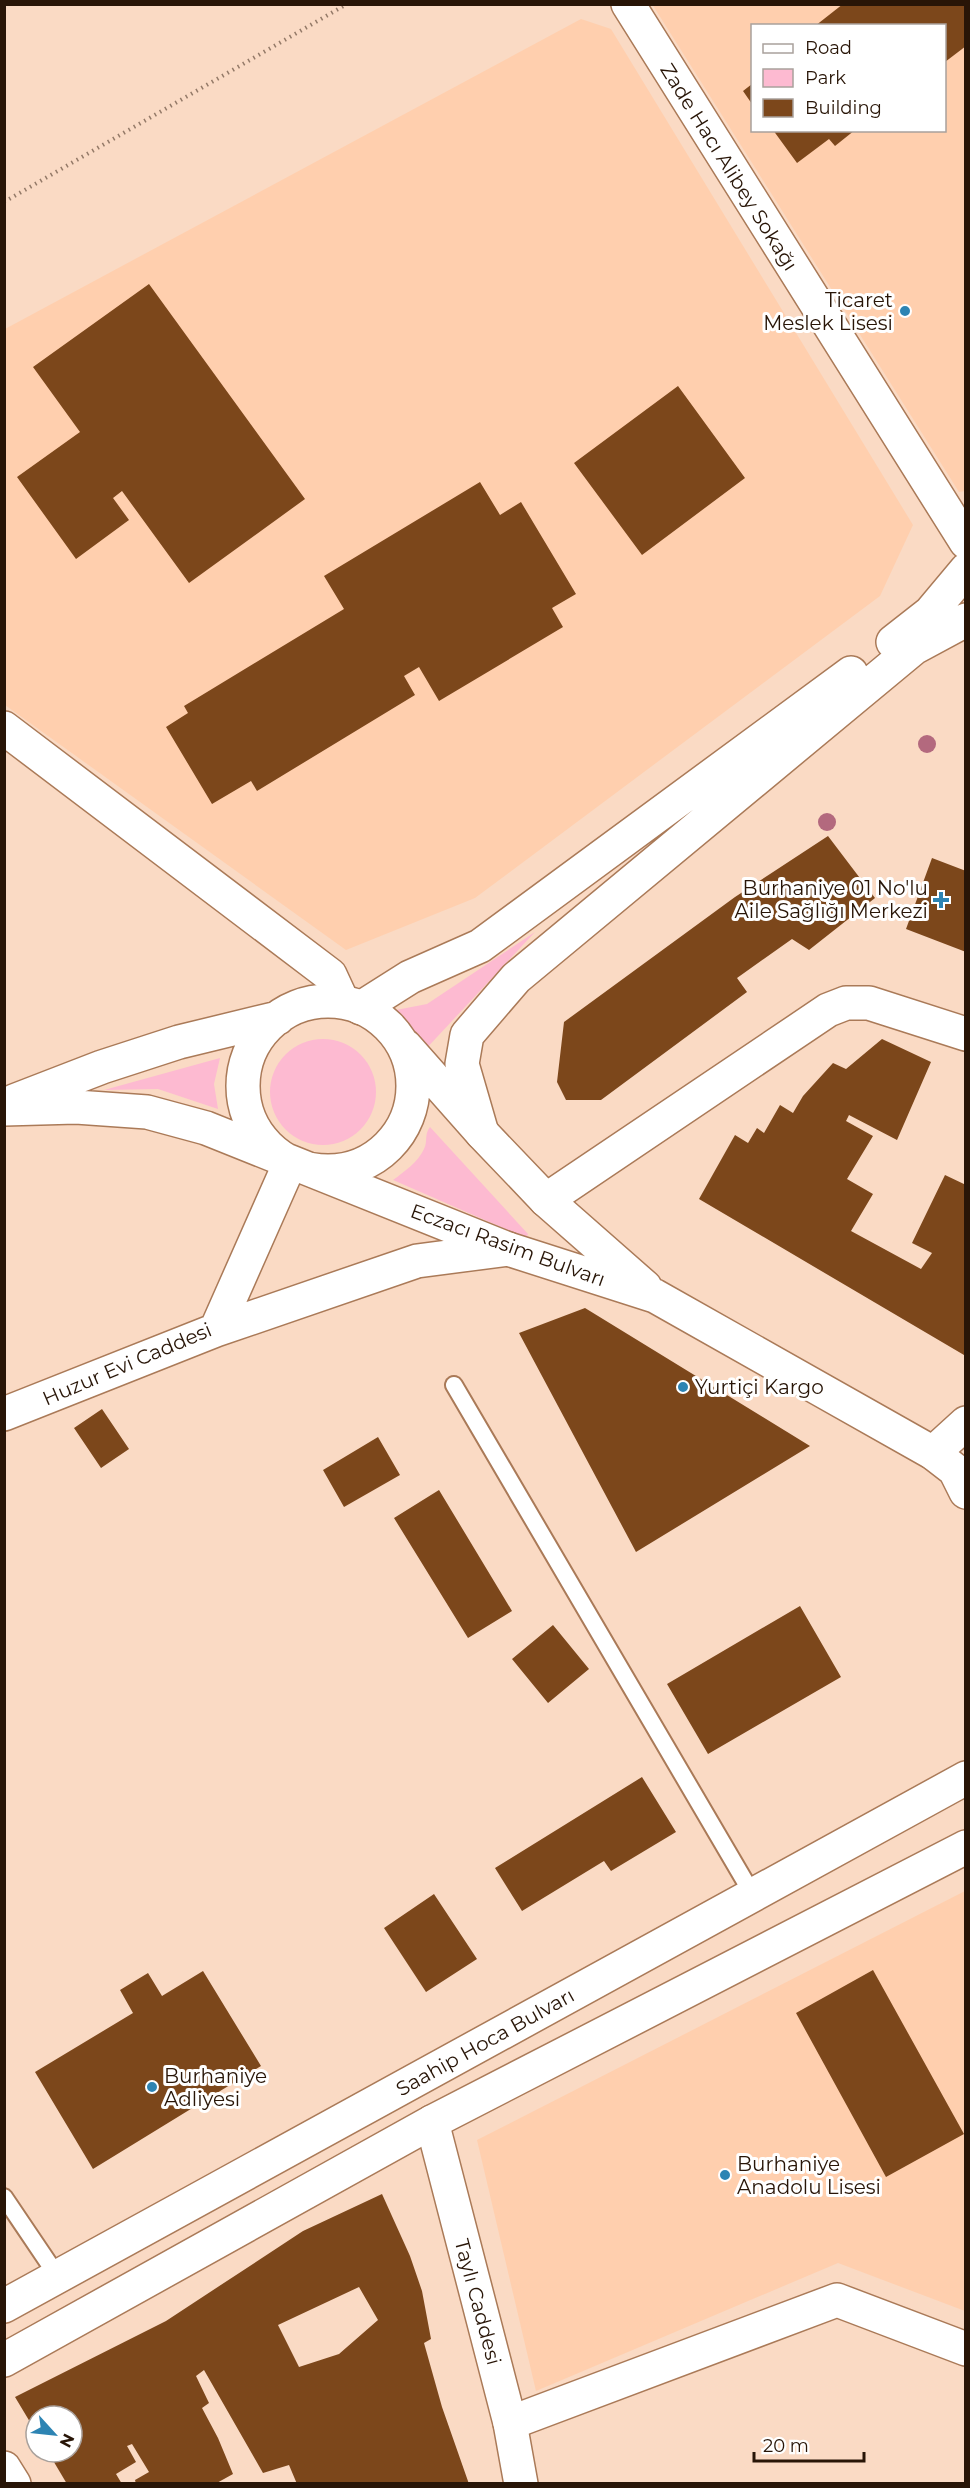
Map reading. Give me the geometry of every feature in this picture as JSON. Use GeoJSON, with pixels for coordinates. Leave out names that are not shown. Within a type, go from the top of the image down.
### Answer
{"type":"FeatureCollection","features":[{"type":"Feature","properties":{"kind":"street","name":"Zade Hacı Alibey Sokağı"},"geometry":{"type":"LineString","coordinates":[[628,4],[966,542]]}},
{"type":"Feature","properties":{"kind":"street"},"geometry":{"type":"LineString","coordinates":[[399,1039],[411,1064],[413,1092],[406,1119],[392,1143],[370,1160],[344,1170],[316,1171],[290,1163],[267,1148],[252,1126],[243,1100],[243,1073],[251,1047],[268,1025],[290,1009],[314,1002],[352,1004],[480,946],[930,613],[966,570]]}},
{"type":"Feature","properties":{"kind":"street"},"geometry":{"type":"LineString","coordinates":[[482,1133],[462,1064],[467,1035],[516,978],[914,648],[966,620]]}},
{"type":"Feature","properties":{"kind":"street"},"geometry":{"type":"LineString","coordinates":[[4,728],[330,975],[352,1004],[382,1020],[482,1133],[546,1200],[655,1296]]}},
{"type":"Feature","properties":{"kind":"street"},"geometry":{"type":"LineString","coordinates":[[546,1200],[828,1010],[846,1003],[869,1003],[966,1034]]}},
{"type":"Feature","properties":{"kind":"street"},"geometry":{"type":"LineString","coordinates":[[4,1107],[102,1067],[179,1042],[278,1018]]}},
{"type":"Feature","properties":{"kind":"street","name":"Eczacı Rasim Bulvarı"},"geometry":{"type":"LineString","coordinates":[[4,1107],[76,1107],[147,1112],[206,1128],[508,1250],[655,1296],[955,1472]]}},
{"type":"Feature","properties":{"kind":"street","name":"Huzur Evi Caddesi"},"geometry":{"type":"LineString","coordinates":[[4,1414],[216,1330],[290,1163]]}},
{"type":"Feature","properties":{"kind":"street"},"geometry":{"type":"LineString","coordinates":[[216,1330],[417,1261],[508,1250]]}},
{"type":"Feature","properties":{"kind":"street"},"geometry":{"type":"LineString","coordinates":[[955,1472],[966,1423]]}},
{"type":"Feature","properties":{"kind":"street","name":"Saahip Hoca Bulvarı"},"geometry":{"type":"LineString","coordinates":[[4,2306],[966,1778]]}},
{"type":"Feature","properties":{"kind":"street"},"geometry":{"type":"LineString","coordinates":[[4,2360],[432,2122],[966,1848]]}},
{"type":"Feature","properties":{"kind":"street","name":"Taylı Caddesi"},"geometry":{"type":"LineString","coordinates":[[432,2122],[510,2423],[521,2484]]}},
{"type":"Feature","properties":{"kind":"street"},"geometry":{"type":"LineString","coordinates":[[510,2423],[837,2300],[966,2349]]}},
{"type":"Feature","properties":{"kind":"street"},"geometry":{"type":"LineString","coordinates":[[4,2468],[14,2484]]}},
{"type":"Feature","properties":{"kind":"lane"},"geometry":{"type":"LineString","coordinates":[[454,1385],[753,1895]]}},
{"type":"Feature","properties":{"kind":"lane"},"geometry":{"type":"LineString","coordinates":[[4,2197],[58,2277]]}},
{"type":"Feature","properties":{"kind":"path"},"geometry":{"type":"LineString","coordinates":[[4,202],[347,4]]}},
{"type":"Feature","properties":{"kind":"shaded area","name":"Ticaret Meslek Lisesi"},"geometry":{"type":"Polygon","coordinates":[[[652,4],[965,5],[965,491],[959,492],[652,4]]]}},
{"type":"Feature","properties":{"kind":"shaded area"},"geometry":{"type":"Polygon","coordinates":[[[581,19],[611,29],[913,525],[880,596],[475,898],[346,950],[5,705],[5,329],[581,19]]]}},
{"type":"Feature","properties":{"kind":"shaded area","name":"Burhaniye Anadolu Lisesi"},"geometry":{"type":"Polygon","coordinates":[[[965,1891],[965,2311],[838,2263],[536,2391],[477,2140],[965,1891]]]}},
{"type":"Feature","properties":{"kind":"green space"},"geometry":{"type":"Polygon","coordinates":[[[535,932],[424,1051],[396,1010],[427,1004],[535,932]]]}},
{"type":"Feature","properties":{"kind":"green space"},"geometry":{"type":"Polygon","coordinates":[[[323,1039],[343,1043],[360,1055],[372,1072],[376,1092],[372,1112],[360,1129],[343,1141],[323,1145],[303,1141],[286,1129],[274,1112],[270,1092],[274,1072],[286,1055],[303,1043],[323,1039]]]}},
{"type":"Feature","properties":{"kind":"green space"},"geometry":{"type":"Polygon","coordinates":[[[220,1058],[214,1084],[218,1109],[158,1089],[104,1090],[220,1058]]]}},
{"type":"Feature","properties":{"kind":"green space"},"geometry":{"type":"Polygon","coordinates":[[[430,1127],[528,1234],[526,1238],[393,1180],[421,1154],[430,1127]]]}},
{"type":"Feature","properties":{"kind":"building"},"geometry":{"type":"Polygon","coordinates":[[[843,4],[966,4],[966,46],[946,61],[946,24],[818,24],[843,4]]]}},
{"type":"Feature","properties":{"kind":"building"},"geometry":{"type":"Polygon","coordinates":[[[751,85],[751,103],[743,91],[751,85]]]}},
{"type":"Feature","properties":{"kind":"building"},"geometry":{"type":"Polygon","coordinates":[[[774,132],[852,132],[835,146],[829,139],[797,163],[774,132]]]}},
{"type":"Feature","properties":{"kind":"building"},"geometry":{"type":"Polygon","coordinates":[[[149,284],[305,499],[189,583],[122,491],[113,498],[129,520],[76,559],[17,477],[80,432],[33,367],[149,284]]]}},
{"type":"Feature","properties":{"kind":"building"},"geometry":{"type":"Polygon","coordinates":[[[678,386],[745,478],[642,555],[574,463],[678,386]]]}},
{"type":"Feature","properties":{"kind":"building"},"geometry":{"type":"Polygon","coordinates":[[[480,482],[500,515],[521,502],[576,594],[552,608],[563,627],[439,701],[419,667],[404,676],[415,695],[257,791],[251,781],[212,804],[166,727],[188,713],[184,706],[344,609],[324,576],[480,482]]]}},
{"type":"Feature","properties":{"kind":"building"},"geometry":{"type":"Polygon","coordinates":[[[828,836],[875,898],[809,950],[792,939],[737,978],[747,992],[601,1100],[566,1100],[557,1082],[564,1022],[735,897],[828,836]]]}},
{"type":"Feature","properties":{"kind":"building","name":"Burhaniye 01 No'lu Aile Sağlığı Merkezi"},"geometry":{"type":"Polygon","coordinates":[[[932,858],[966,871],[966,952],[906,929],[932,858]]]}},
{"type":"Feature","properties":{"kind":"building"},"geometry":{"type":"Polygon","coordinates":[[[882,1039],[931,1062],[897,1140],[849,1115],[846,1121],[873,1136],[847,1179],[873,1194],[851,1231],[921,1269],[932,1253],[912,1243],[945,1175],[966,1185],[964,1355],[699,1199],[735,1135],[748,1143],[757,1128],[764,1133],[780,1105],[793,1113],[803,1096],[833,1063],[846,1069],[882,1039]]]}},
{"type":"Feature","properties":{"kind":"building"},"geometry":{"type":"Polygon","coordinates":[[[585,1308],[810,1446],[636,1552],[519,1333],[585,1308]]]}},
{"type":"Feature","properties":{"kind":"building"},"geometry":{"type":"Polygon","coordinates":[[[102,1409],[129,1449],[101,1468],[74,1428],[102,1409]]]}},
{"type":"Feature","properties":{"kind":"building"},"geometry":{"type":"Polygon","coordinates":[[[378,1437],[400,1475],[344,1507],[323,1470],[378,1437]]]}},
{"type":"Feature","properties":{"kind":"building"},"geometry":{"type":"Polygon","coordinates":[[[439,1490],[512,1611],[468,1638],[394,1518],[439,1490]]]}},
{"type":"Feature","properties":{"kind":"building"},"geometry":{"type":"Polygon","coordinates":[[[800,1606],[841,1677],[708,1754],[667,1684],[800,1606]]]}},
{"type":"Feature","properties":{"kind":"building"},"geometry":{"type":"Polygon","coordinates":[[[553,1625],[589,1669],[548,1703],[512,1659],[553,1625]]]}},
{"type":"Feature","properties":{"kind":"building"},"geometry":{"type":"Polygon","coordinates":[[[642,1777],[676,1832],[611,1871],[604,1861],[522,1911],[495,1868],[642,1777]]]}},
{"type":"Feature","properties":{"kind":"building"},"geometry":{"type":"Polygon","coordinates":[[[434,1894],[477,1959],[426,1992],[384,1928],[434,1894]]]}},
{"type":"Feature","properties":{"kind":"building"},"geometry":{"type":"Polygon","coordinates":[[[873,1970],[964,2134],[886,2177],[796,2013],[873,1970]]]}},
{"type":"Feature","properties":{"kind":"building"},"geometry":{"type":"Polygon","coordinates":[[[203,1971],[261,2066],[93,2169],[35,2072],[133,2013],[120,1990],[148,1973],[162,1996],[203,1971]]]}},
{"type":"Feature","properties":{"kind":"building"},"geometry":{"type":"Polygon","coordinates":[[[382,2194],[410,2256],[422,2291],[431,2339],[424,2343],[442,2407],[469,2484],[297,2484],[289,2465],[263,2473],[204,2370],[196,2376],[209,2403],[202,2408],[233,2474],[215,2484],[136,2484],[135,2480],[149,2472],[132,2444],[127,2446],[136,2462],[116,2474],[122,2484],[67,2484],[55,2464],[84,2464],[84,2404],[24,2404],[24,2412],[15,2397],[166,2321],[303,2231],[382,2194]],[[359,2287],[278,2325],[299,2367],[339,2354],[378,2320],[359,2287]]]}},
{"type":"Feature","properties":{"kind":"place","name":"Ticaret Meslek Lisesi"},"geometry":{"type":"Point","coordinates":[905,311]}},
{"type":"Feature","properties":{"kind":"place","name":"Burhaniye 01 No'lu Aile Sağlığı Merkezi"},"geometry":{"type":"Point","coordinates":[941,900]}},
{"type":"Feature","properties":{"kind":"place","name":"Yurtiçi Kargo"},"geometry":{"type":"Point","coordinates":[683,1387]}},
{"type":"Feature","properties":{"kind":"place","name":"Burhaniye Adliyesi"},"geometry":{"type":"Point","coordinates":[152,2087]}},
{"type":"Feature","properties":{"kind":"place","name":"Burhaniye Anadolu Lisesi"},"geometry":{"type":"Point","coordinates":[725,2175]}}]}
